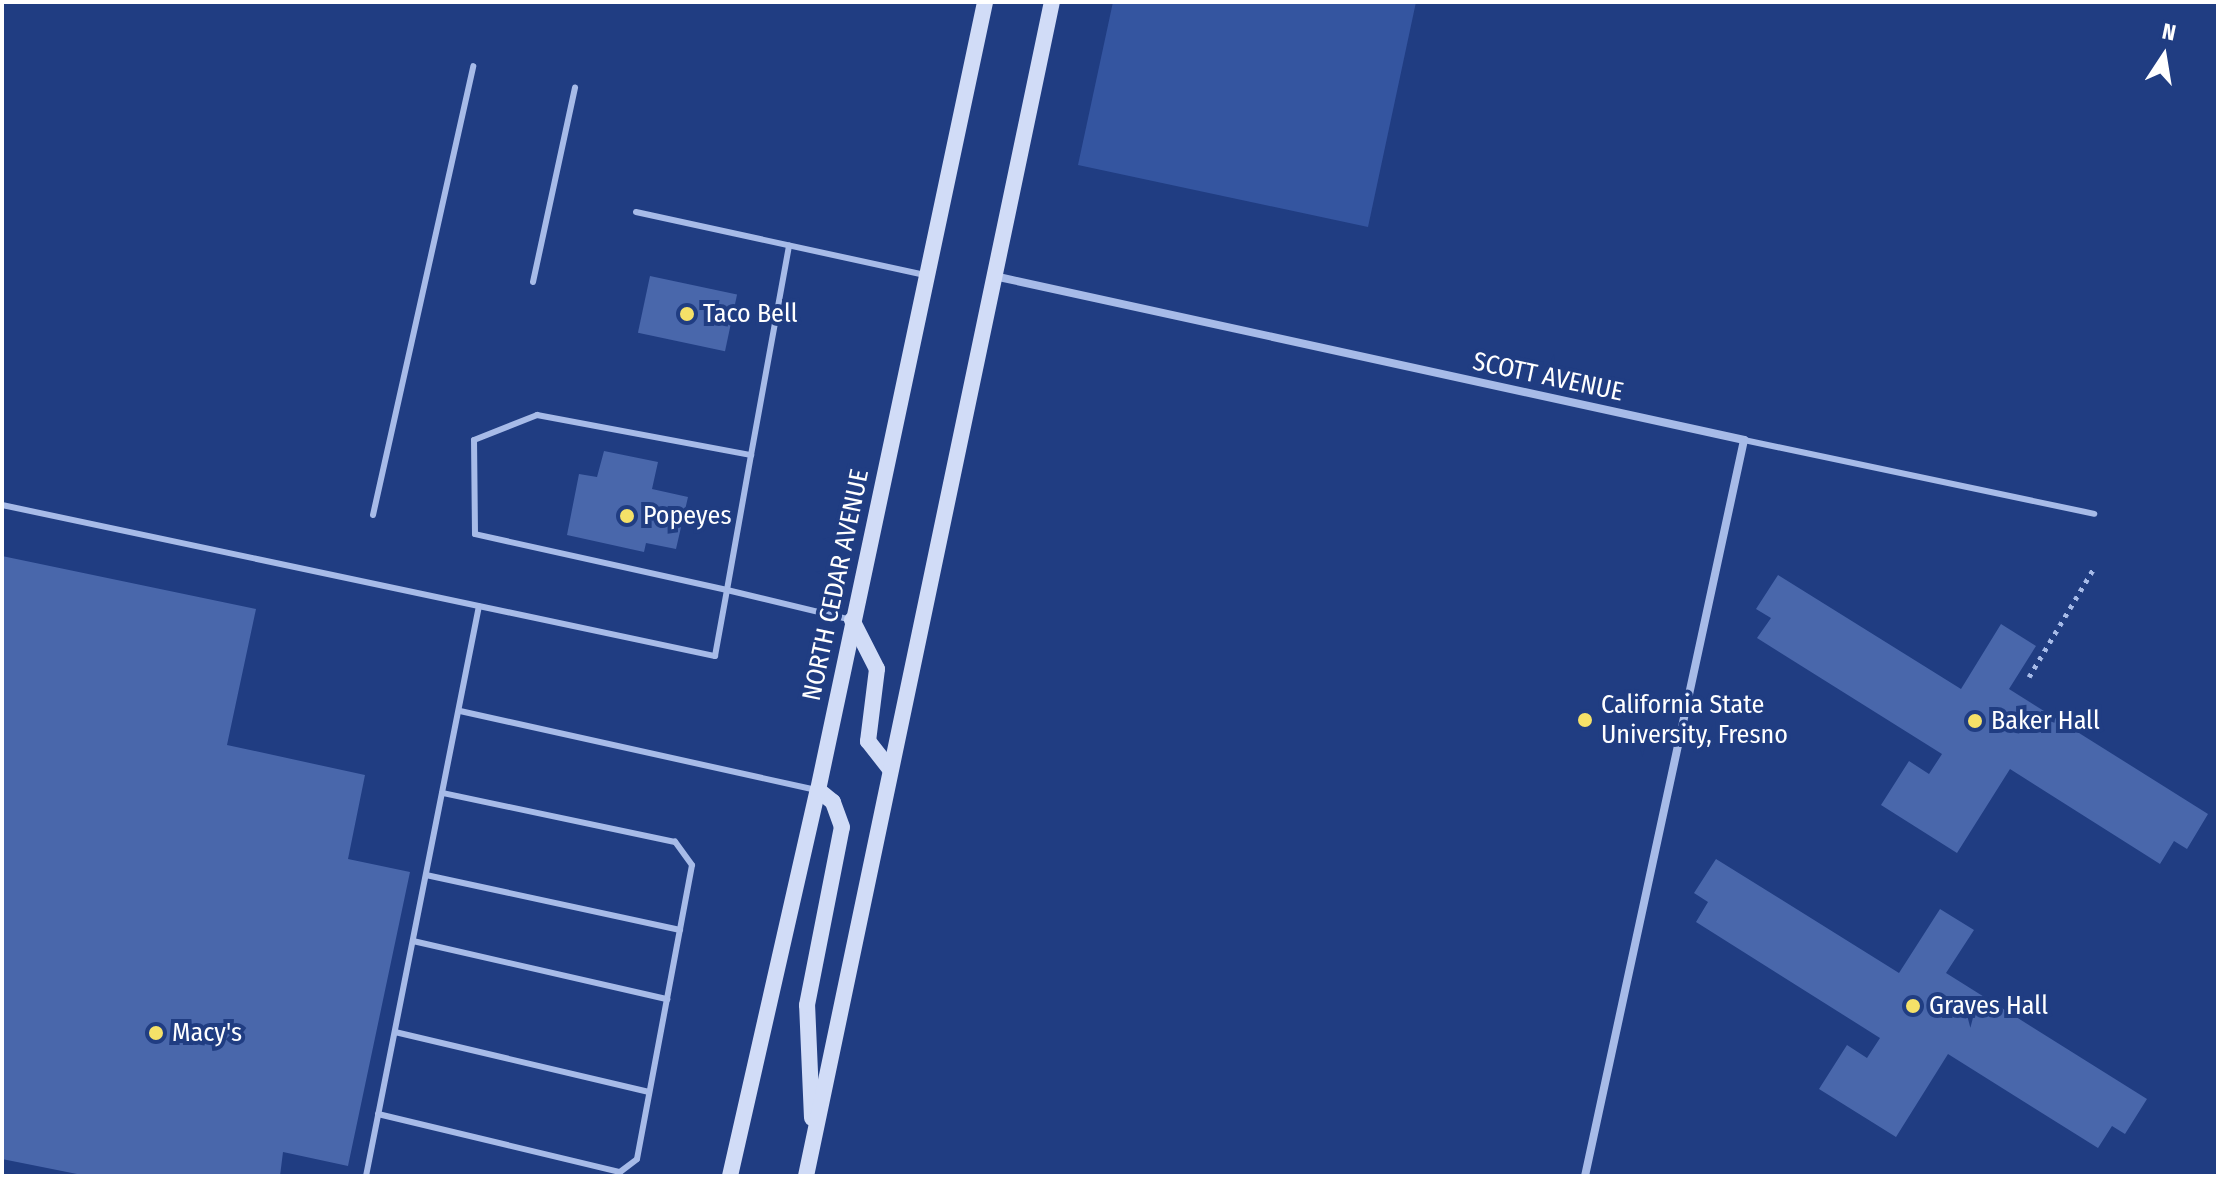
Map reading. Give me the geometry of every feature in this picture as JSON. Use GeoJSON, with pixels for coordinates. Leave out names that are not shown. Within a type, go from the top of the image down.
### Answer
{"type":"FeatureCollection","features":[{"type":"Feature","properties":{"kind":"main road","name":"NORTH CEDAR AVENUE"},"geometry":{"type":"LineString","coordinates":[[730,1176],[818,790],[985,2]]}},
{"type":"Feature","properties":{"kind":"main road"},"geometry":{"type":"LineString","coordinates":[[806,1176],[889,768],[1052,2]]}},
{"type":"Feature","properties":{"kind":"main road"},"geometry":{"type":"LineString","coordinates":[[852,620],[877,669],[868,741],[889,768]]}},
{"type":"Feature","properties":{"kind":"main road"},"geometry":{"type":"LineString","coordinates":[[813,1143],[807,1005],[842,827],[833,802],[818,790]]}},
{"type":"Feature","properties":{"kind":"street","name":"SCOTT AVENUE"},"geometry":{"type":"LineString","coordinates":[[994,276],[1744,440]]}},
{"type":"Feature","properties":{"kind":"street"},"geometry":{"type":"LineString","coordinates":[[1585,1176],[1744,440]]}},
{"type":"Feature","properties":{"kind":"lane"},"geometry":{"type":"LineString","coordinates":[[373,515],[473,66]]}},
{"type":"Feature","properties":{"kind":"lane"},"geometry":{"type":"LineString","coordinates":[[533,282],[575,87]]}},
{"type":"Feature","properties":{"kind":"lane"},"geometry":{"type":"LineString","coordinates":[[636,212],[926,275]]}},
{"type":"Feature","properties":{"kind":"lane"},"geometry":{"type":"LineString","coordinates":[[2,505],[715,656],[789,245]]}},
{"type":"Feature","properties":{"kind":"lane"},"geometry":{"type":"LineString","coordinates":[[751,455],[537,415],[474,440],[475,534],[852,620]]}},
{"type":"Feature","properties":{"kind":"lane","name":"SCOTT AVENUE"},"geometry":{"type":"LineString","coordinates":[[1744,440],[2094,514]]}},
{"type":"Feature","properties":{"kind":"lane"},"geometry":{"type":"LineString","coordinates":[[366,1176],[479,606]]}},
{"type":"Feature","properties":{"kind":"lane"},"geometry":{"type":"LineString","coordinates":[[460,711],[818,790]]}},
{"type":"Feature","properties":{"kind":"lane"},"geometry":{"type":"LineString","coordinates":[[378,1114],[620,1172],[637,1159],[692,865],[675,842],[442,793]]}},
{"type":"Feature","properties":{"kind":"lane"},"geometry":{"type":"LineString","coordinates":[[426,875],[680,930]]}},
{"type":"Feature","properties":{"kind":"lane"},"geometry":{"type":"LineString","coordinates":[[413,941],[667,999]]}},
{"type":"Feature","properties":{"kind":"lane"},"geometry":{"type":"LineString","coordinates":[[395,1032],[649,1092]]}},
{"type":"Feature","properties":{"kind":"path"},"geometry":{"type":"LineString","coordinates":[[2029,677],[2094,568]]}},
{"type":"Feature","properties":{"kind":"shaded area"},"geometry":{"type":"Polygon","coordinates":[[[1113,2],[1416,2],[1368,227],[1078,165],[1113,2]]]}},
{"type":"Feature","properties":{"kind":"building","name":"Taco Bell"},"geometry":{"type":"Polygon","coordinates":[[[650,276],[737,295],[725,351],[638,333],[650,276]]]}},
{"type":"Feature","properties":{"kind":"building","name":"Popeyes"},"geometry":{"type":"Polygon","coordinates":[[[604,451],[658,462],[652,489],[688,497],[676,549],[646,543],[644,552],[567,535],[579,474],[597,477],[604,451]]]}},
{"type":"Feature","properties":{"kind":"building"},"geometry":{"type":"Polygon","coordinates":[[[2,556],[256,609],[227,745],[365,775],[348,859],[410,872],[348,1166],[283,1152],[280,1176],[87,1176],[2,1159],[2,556]]]}},
{"type":"Feature","properties":{"kind":"building","name":"Baker Hall"},"geometry":{"type":"Polygon","coordinates":[[[1778,575],[1961,689],[2001,624],[2036,646],[2009,689],[2208,814],[2187,849],[2174,841],[2160,864],[2010,769],[1957,853],[1881,805],[1909,761],[1929,774],[1942,754],[1757,638],[1771,618],[1756,609],[1778,575]]]}},
{"type":"Feature","properties":{"kind":"building","name":"Graves Hall"},"geometry":{"type":"Polygon","coordinates":[[[1716,859],[1899,973],[1940,909],[1974,930],[1946,973],[2147,1099],[2125,1134],[2112,1126],[2098,1148],[1948,1054],[1896,1137],[1819,1089],[1847,1045],[1867,1058],[1880,1038],[1696,922],[1708,902],[1694,893],[1716,859]]]}},
{"type":"Feature","properties":{"kind":"place","name":"Taco Bell"},"geometry":{"type":"Point","coordinates":[687,314]}},
{"type":"Feature","properties":{"kind":"place","name":"Popeyes"},"geometry":{"type":"Point","coordinates":[627,516]}},
{"type":"Feature","properties":{"kind":"place","name":"California State University, Fresno"},"geometry":{"type":"Point","coordinates":[1585,720]}},
{"type":"Feature","properties":{"kind":"place","name":"Baker Hall"},"geometry":{"type":"Point","coordinates":[1975,721]}},
{"type":"Feature","properties":{"kind":"place","name":"Graves Hall"},"geometry":{"type":"Point","coordinates":[1913,1006]}},
{"type":"Feature","properties":{"kind":"place","name":"Macy's"},"geometry":{"type":"Point","coordinates":[156,1033]}}]}
